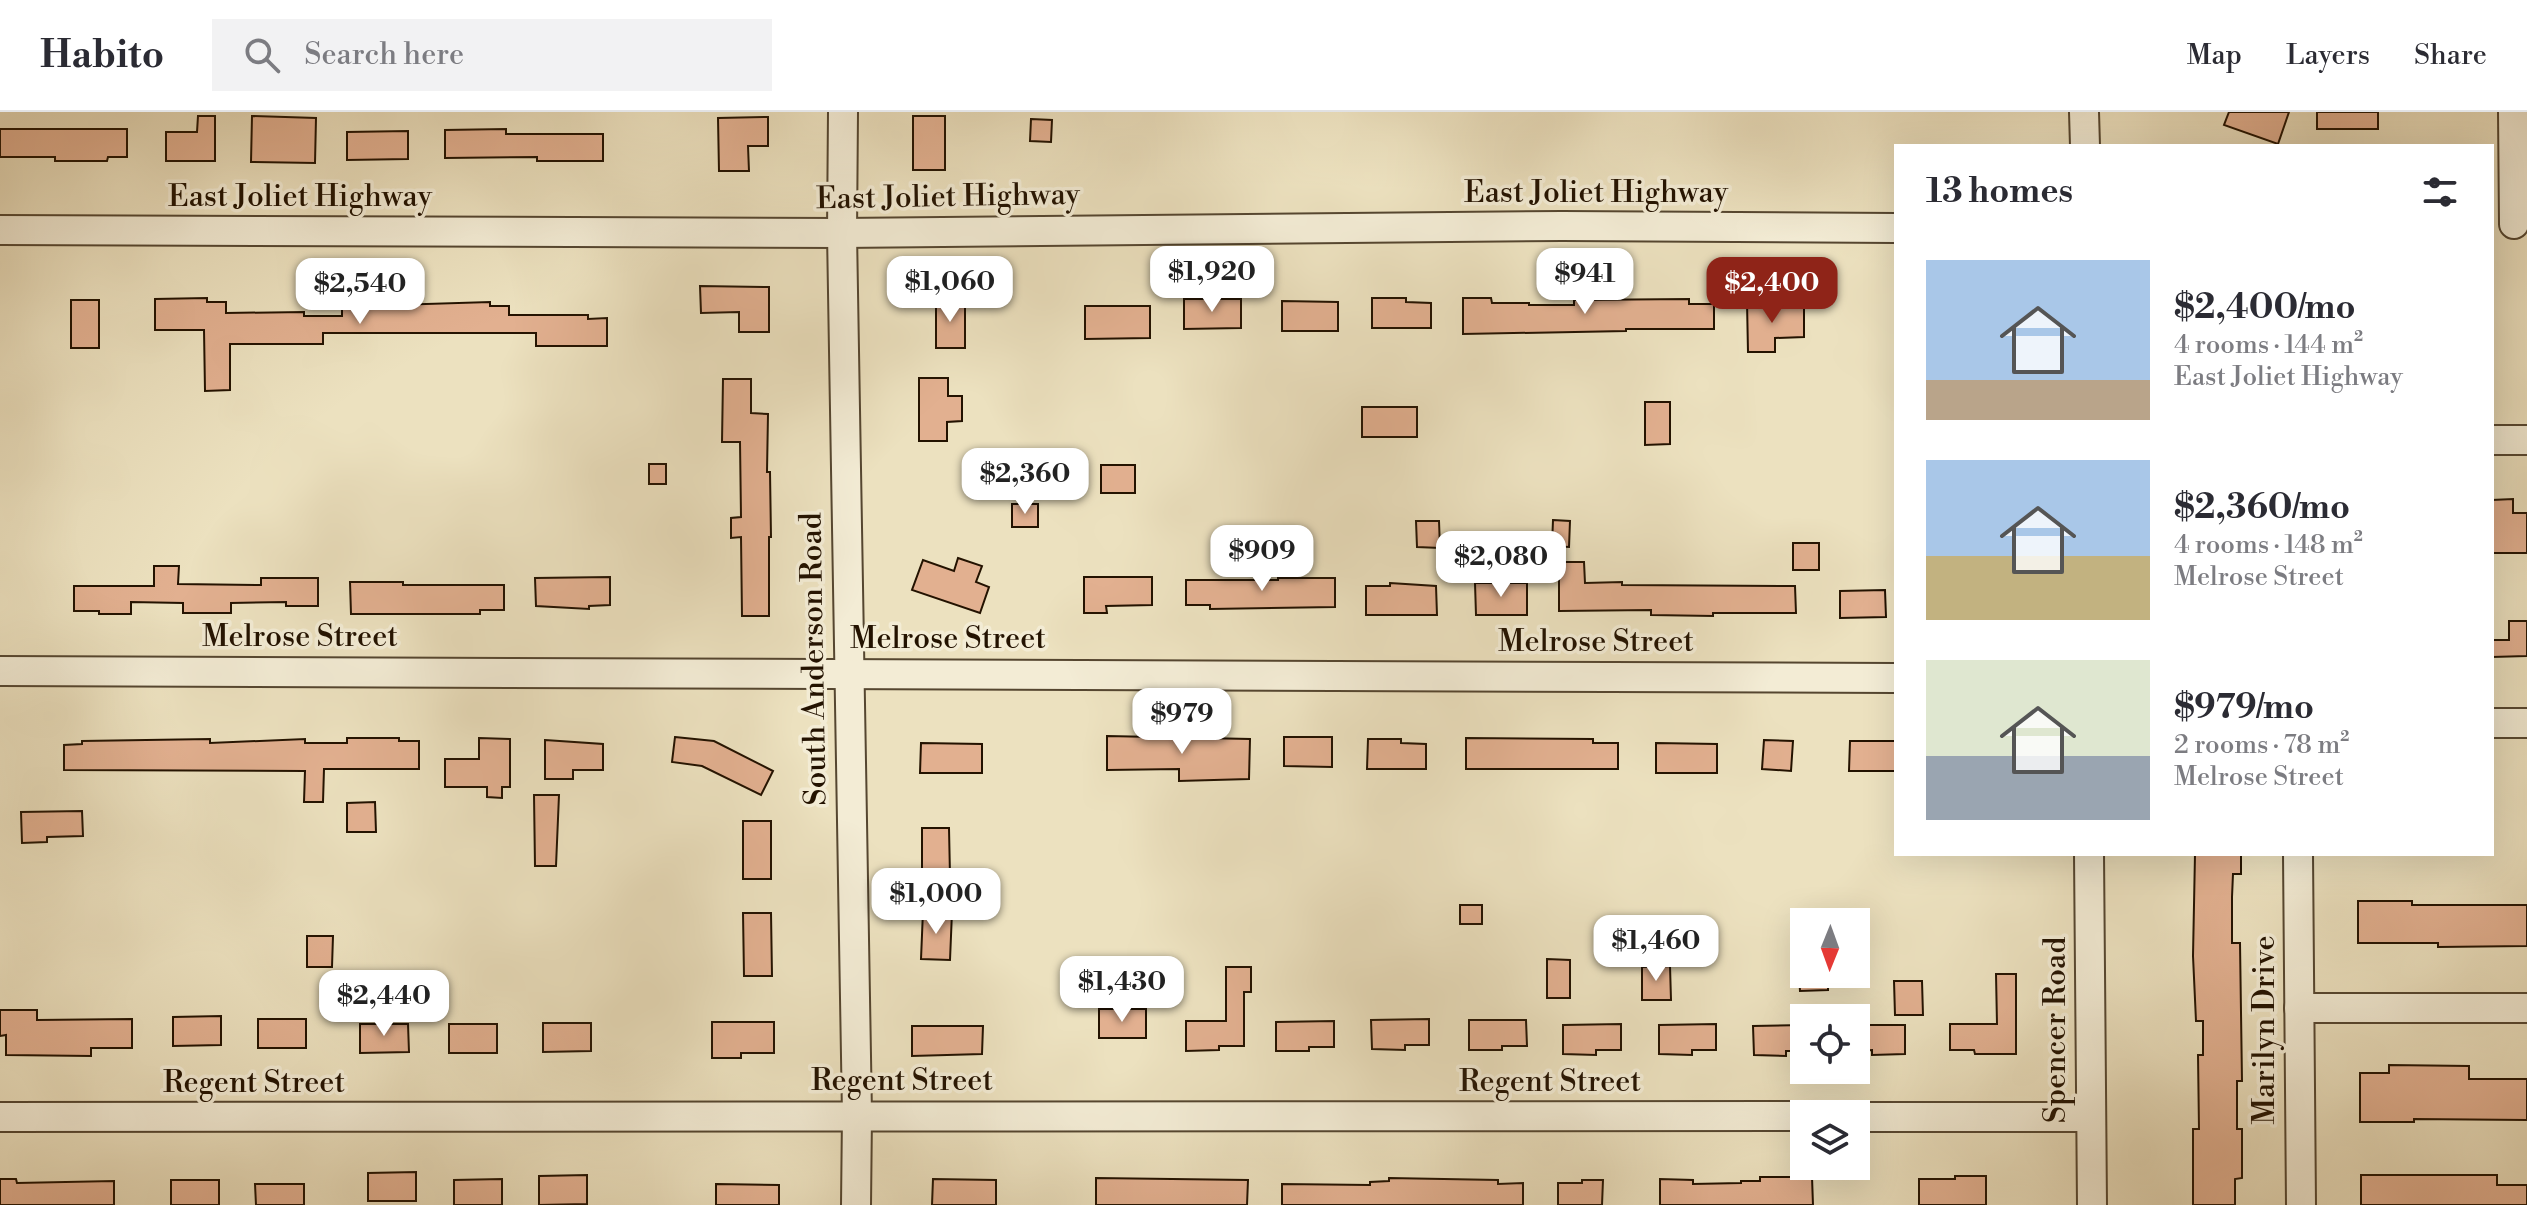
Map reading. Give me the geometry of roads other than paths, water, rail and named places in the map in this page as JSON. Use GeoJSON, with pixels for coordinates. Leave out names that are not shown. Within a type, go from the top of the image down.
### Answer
{"type":"FeatureCollection","features":[{"type":"Feature","properties":{"kind":"street","name":"South Anderson Road"},"geometry":{"type":"LineString","coordinates":[[843,112],[842,233],[856,1205]]}},
{"type":"Feature","properties":{"kind":"street"},"geometry":{"type":"LineString","coordinates":[[2084,112],[2085,144]]}},
{"type":"Feature","properties":{"kind":"street"},"geometry":{"type":"LineString","coordinates":[[2511,225],[2513,112]]}},
{"type":"Feature","properties":{"kind":"street","name":"East Joliet Highway"},"geometry":{"type":"LineString","coordinates":[[0,230],[842,233],[1547,226],[1894,228]]}},
{"type":"Feature","properties":{"kind":"street"},"geometry":{"type":"LineString","coordinates":[[2494,440],[2527,440]]}},
{"type":"Feature","properties":{"kind":"street","name":"Melrose Street"},"geometry":{"type":"LineString","coordinates":[[0,671],[1894,678]]}},
{"type":"Feature","properties":{"kind":"street"},"geometry":{"type":"LineString","coordinates":[[2494,723],[2527,723]]}},
{"type":"Feature","properties":{"kind":"street","name":"Spencer Road"},"geometry":{"type":"LineString","coordinates":[[2089,856],[2092,1205]]}},
{"type":"Feature","properties":{"kind":"street","name":"Marilyn Drive"},"geometry":{"type":"LineString","coordinates":[[2298,856],[2301,1205]]}},
{"type":"Feature","properties":{"kind":"street"},"geometry":{"type":"LineString","coordinates":[[2299,1008],[2527,1008]]}},
{"type":"Feature","properties":{"kind":"street","name":"Regent Street"},"geometry":{"type":"LineString","coordinates":[[0,1117],[1790,1116]]}},
{"type":"Feature","properties":{"kind":"street"},"geometry":{"type":"LineString","coordinates":[[1870,1117],[2091,1117]]}}]}
